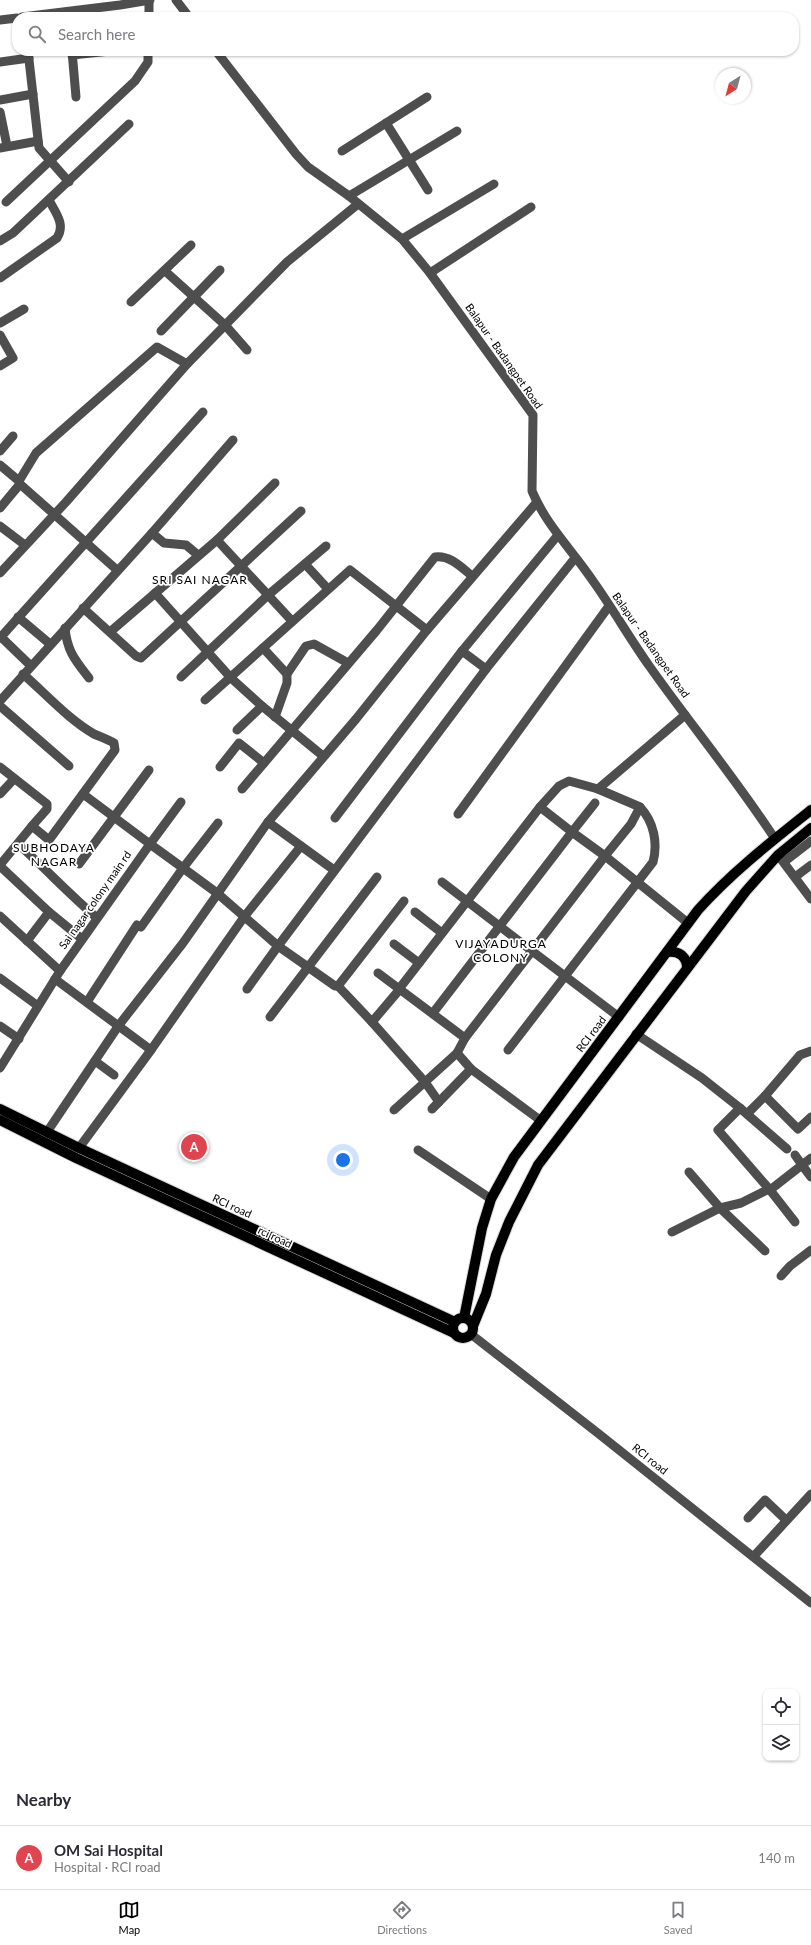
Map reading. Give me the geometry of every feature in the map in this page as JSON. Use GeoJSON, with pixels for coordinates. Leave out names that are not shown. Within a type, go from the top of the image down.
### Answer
{"type":"FeatureCollection","features":[{"type":"Feature","properties":{"kind":"main road","name":"RCI road"},"geometry":{"type":"LineString","coordinates":[[0,1109],[78,1148],[104,1165],[459,1320],[482,1228],[491,1199],[514,1157],[540,1120],[668,952],[688,923],[716,890],[811,810]]}},
{"type":"Feature","properties":{"kind":"main road"},"geometry":{"type":"LineString","coordinates":[[473,1331],[470,1321],[459,1320],[453,1325],[454,1333],[461,1339],[468,1338],[473,1331],[491,1280],[496,1255],[522,1194],[546,1154],[746,891],[811,828]]}},
{"type":"Feature","properties":{"kind":"main road"},"geometry":{"type":"LineString","coordinates":[[676,940],[679,949],[684,953],[690,956],[697,955]]}},
{"type":"Feature","properties":{"kind":"main road"},"geometry":{"type":"LineString","coordinates":[[668,952],[677,952],[684,957],[687,968]]}},
{"type":"Feature","properties":{"kind":"main road","name":"rci road"},"geometry":{"type":"LineString","coordinates":[[0,1120],[104,1165],[454,1333]]}},
{"type":"Feature","properties":{"kind":"street"},"geometry":{"type":"LineString","coordinates":[[84,12],[150,0],[149,12]]}},
{"type":"Feature","properties":{"kind":"street"},"geometry":{"type":"LineString","coordinates":[[176,0],[185,12]]}},
{"type":"Feature","properties":{"kind":"street"},"geometry":{"type":"LineString","coordinates":[[0,20],[12,19]]}},
{"type":"Feature","properties":{"kind":"street"},"geometry":{"type":"LineString","coordinates":[[0,62],[25,56]]}},
{"type":"Feature","properties":{"kind":"street"},"geometry":{"type":"LineString","coordinates":[[29,56],[39,148],[69,182]]}},
{"type":"Feature","properties":{"kind":"street"},"geometry":{"type":"LineString","coordinates":[[72,56],[76,97]]}},
{"type":"Feature","properties":{"kind":"street"},"geometry":{"type":"LineString","coordinates":[[6,202],[135,81],[148,62],[148,56]]}},
{"type":"Feature","properties":{"kind":"street","name":"Balapur - Badangpet Road"},"geometry":{"type":"LineString","coordinates":[[220,56],[308,168],[349,196],[402,239],[430,273],[534,415],[532,491],[537,502],[558,535],[593,580],[649,666],[732,776],[775,839]]}},
{"type":"Feature","properties":{"kind":"street"},"geometry":{"type":"LineString","coordinates":[[0,100],[33,94]]}},
{"type":"Feature","properties":{"kind":"street"},"geometry":{"type":"LineString","coordinates":[[342,151],[427,97]]}},
{"type":"Feature","properties":{"kind":"street"},"geometry":{"type":"LineString","coordinates":[[0,112],[3,147],[38,141]]}},
{"type":"Feature","properties":{"kind":"street"},"geometry":{"type":"LineString","coordinates":[[386,123],[428,190]]}},
{"type":"Feature","properties":{"kind":"street"},"geometry":{"type":"LineString","coordinates":[[0,241],[12,233],[69,182],[129,124]]}},
{"type":"Feature","properties":{"kind":"street"},"geometry":{"type":"LineString","coordinates":[[349,196],[457,130]]}},
{"type":"Feature","properties":{"kind":"street"},"geometry":{"type":"LineString","coordinates":[[402,239],[494,184]]}},
{"type":"Feature","properties":{"kind":"street"},"geometry":{"type":"LineString","coordinates":[[0,278],[58,238],[62,231],[61,223],[49,200]]}},
{"type":"Feature","properties":{"kind":"street"},"geometry":{"type":"LineString","coordinates":[[0,573],[187,364],[287,262],[358,204]]}},
{"type":"Feature","properties":{"kind":"street"},"geometry":{"type":"LineString","coordinates":[[430,273],[531,207]]}},
{"type":"Feature","properties":{"kind":"street"},"geometry":{"type":"LineString","coordinates":[[131,302],[191,245]]}},
{"type":"Feature","properties":{"kind":"street"},"geometry":{"type":"LineString","coordinates":[[161,331],[220,270]]}},
{"type":"Feature","properties":{"kind":"street"},"geometry":{"type":"LineString","coordinates":[[165,271],[225,325],[247,350]]}},
{"type":"Feature","properties":{"kind":"street"},"geometry":{"type":"LineString","coordinates":[[0,323],[24,309]]}},
{"type":"Feature","properties":{"kind":"street"},"geometry":{"type":"LineString","coordinates":[[0,335],[13,358],[0,366]]}},
{"type":"Feature","properties":{"kind":"street"},"geometry":{"type":"LineString","coordinates":[[0,508],[20,483],[36,452],[157,347],[187,364]]}},
{"type":"Feature","properties":{"kind":"street"},"geometry":{"type":"LineString","coordinates":[[31,666],[0,637],[203,412]]}},
{"type":"Feature","properties":{"kind":"street"},"geometry":{"type":"LineString","coordinates":[[0,450],[13,436]]}},
{"type":"Feature","properties":{"kind":"street"},"geometry":{"type":"LineString","coordinates":[[0,701],[152,533],[233,440]]}},
{"type":"Feature","properties":{"kind":"street"},"geometry":{"type":"LineString","coordinates":[[0,466],[117,570]]}},
{"type":"Feature","properties":{"kind":"street"},"geometry":{"type":"LineString","coordinates":[[110,632],[217,540],[275,483]]}},
{"type":"Feature","properties":{"kind":"street"},"geometry":{"type":"LineString","coordinates":[[47,1132],[119,1025],[183,943],[268,822],[356,719],[426,630],[537,502]]}},
{"type":"Feature","properties":{"kind":"street"},"geometry":{"type":"LineString","coordinates":[[83,608],[139,658],[145,656],[242,568],[301,511]]}},
{"type":"Feature","properties":{"kind":"street"},"geometry":{"type":"LineString","coordinates":[[0,526],[25,546]]}},
{"type":"Feature","properties":{"kind":"street"},"geometry":{"type":"LineString","coordinates":[[152,533],[164,543],[186,545],[198,555]]}},
{"type":"Feature","properties":{"kind":"street"},"geometry":{"type":"LineString","coordinates":[[335,818],[462,651],[558,535]]}},
{"type":"Feature","properties":{"kind":"street"},"geometry":{"type":"LineString","coordinates":[[217,540],[292,621]]}},
{"type":"Feature","properties":{"kind":"street"},"geometry":{"type":"LineString","coordinates":[[181,677],[268,596],[326,546]]}},
{"type":"Feature","properties":{"kind":"street"},"geometry":{"type":"LineString","coordinates":[[242,789],[435,557],[440,556],[453,561],[472,576]]}},
{"type":"Feature","properties":{"kind":"street"},"geometry":{"type":"LineString","coordinates":[[247,989],[334,870],[486,670],[575,558]]}},
{"type":"Feature","properties":{"kind":"street"},"geometry":{"type":"LineString","coordinates":[[305,564],[328,589]]}},
{"type":"Feature","properties":{"kind":"street"},"geometry":{"type":"LineString","coordinates":[[205,700],[350,570],[426,630]]}},
{"type":"Feature","properties":{"kind":"street"},"geometry":{"type":"LineString","coordinates":[[155,593],[231,678],[262,706],[323,756]]}},
{"type":"Feature","properties":{"kind":"street"},"geometry":{"type":"LineString","coordinates":[[458,814],[609,606]]}},
{"type":"Feature","properties":{"kind":"street"},"geometry":{"type":"LineString","coordinates":[[18,617],[50,644]]}},
{"type":"Feature","properties":{"kind":"street"},"geometry":{"type":"LineString","coordinates":[[65,628],[67,645],[70,652],[89,678]]}},
{"type":"Feature","properties":{"kind":"street"},"geometry":{"type":"LineString","coordinates":[[275,717],[287,683],[287,674],[306,646],[314,644],[348,663]]}},
{"type":"Feature","properties":{"kind":"street"},"geometry":{"type":"LineString","coordinates":[[263,648],[287,674]]}},
{"type":"Feature","properties":{"kind":"street"},"geometry":{"type":"LineString","coordinates":[[462,651],[486,670]]}},
{"type":"Feature","properties":{"kind":"street"},"geometry":{"type":"LineString","coordinates":[[23,674],[71,716],[95,734],[106,737],[114,743],[115,750],[49,840],[32,826]]}},
{"type":"Feature","properties":{"kind":"street"},"geometry":{"type":"LineString","coordinates":[[0,706],[69,766]]}},
{"type":"Feature","properties":{"kind":"street"},"geometry":{"type":"LineString","coordinates":[[237,730],[262,706]]}},
{"type":"Feature","properties":{"kind":"street"},"geometry":{"type":"LineString","coordinates":[[598,789],[685,715]]}},
{"type":"Feature","properties":{"kind":"street"},"geometry":{"type":"LineString","coordinates":[[220,767],[239,743],[264,763]]}},
{"type":"Feature","properties":{"kind":"street"},"geometry":{"type":"LineString","coordinates":[[0,767],[48,806],[0,866],[49,912],[82,939]]}},
{"type":"Feature","properties":{"kind":"street"},"geometry":{"type":"LineString","coordinates":[[79,864],[149,770]]}},
{"type":"Feature","properties":{"kind":"street"},"geometry":{"type":"LineString","coordinates":[[0,794],[14,779]]}},
{"type":"Feature","properties":{"kind":"street"},"geometry":{"type":"LineString","coordinates":[[372,1022],[400,989],[540,807],[559,786],[569,781],[598,789],[640,807],[647,814],[652,825],[656,852],[653,862],[508,1050]]}},
{"type":"Feature","properties":{"kind":"street"},"geometry":{"type":"LineString","coordinates":[[83,794],[217,893],[278,946],[335,986],[338,986],[425,1082],[439,1102]]}},
{"type":"Feature","properties":{"kind":"street","name":"Sai nagar colony main rd"},"geometry":{"type":"LineString","coordinates":[[0,1068],[60,971],[96,918],[181,802]]}},
{"type":"Feature","properties":{"kind":"street"},"geometry":{"type":"LineString","coordinates":[[433,1013],[594,803]]}},
{"type":"Feature","properties":{"kind":"street"},"geometry":{"type":"LineString","coordinates":[[540,807],[605,856],[688,923]]}},
{"type":"Feature","properties":{"kind":"street"},"geometry":{"type":"LineString","coordinates":[[394,1110],[457,1053],[465,1038],[631,824],[640,807]]}},
{"type":"Feature","properties":{"kind":"street"},"geometry":{"type":"LineString","coordinates":[[268,822],[334,870]]}},
{"type":"Feature","properties":{"kind":"street"},"geometry":{"type":"LineString","coordinates":[[87,1002],[128,937],[137,925],[141,927],[183,868],[218,823]]}},
{"type":"Feature","properties":{"kind":"street"},"geometry":{"type":"LineString","coordinates":[[811,841],[781,858],[811,898]]}},
{"type":"Feature","properties":{"kind":"street"},"geometry":{"type":"LineString","coordinates":[[18,844],[41,864],[67,892],[96,918]]}},
{"type":"Feature","properties":{"kind":"street"},"geometry":{"type":"LineString","coordinates":[[78,1148],[152,1050],[244,917],[301,846]]}},
{"type":"Feature","properties":{"kind":"street"},"geometry":{"type":"LineString","coordinates":[[795,877],[811,865]]}},
{"type":"Feature","properties":{"kind":"street"},"geometry":{"type":"LineString","coordinates":[[270,1018],[377,877]]}},
{"type":"Feature","properties":{"kind":"street"},"geometry":{"type":"LineString","coordinates":[[442,882],[466,902],[619,1017]]}},
{"type":"Feature","properties":{"kind":"street"},"geometry":{"type":"LineString","coordinates":[[338,986],[404,900]]}},
{"type":"Feature","properties":{"kind":"street"},"geometry":{"type":"LineString","coordinates":[[27,941],[49,912]]}},
{"type":"Feature","properties":{"kind":"street"},"geometry":{"type":"LineString","coordinates":[[415,912],[442,933]]}},
{"type":"Feature","properties":{"kind":"street"},"geometry":{"type":"LineString","coordinates":[[2,921],[60,971]]}},
{"type":"Feature","properties":{"kind":"street"},"geometry":{"type":"LineString","coordinates":[[394,944],[419,963]]}},
{"type":"Feature","properties":{"kind":"street"},"geometry":{"type":"LineString","coordinates":[[378,973],[465,1038]]}},
{"type":"Feature","properties":{"kind":"street"},"geometry":{"type":"LineString","coordinates":[[0,978],[38,1006]]}},
{"type":"Feature","properties":{"kind":"street"},"geometry":{"type":"LineString","coordinates":[[55,979],[152,1050]]}},
{"type":"Feature","properties":{"kind":"street"},"geometry":{"type":"LineString","coordinates":[[0,1026],[18,1039]]}},
{"type":"Feature","properties":{"kind":"street"},"geometry":{"type":"LineString","coordinates":[[636,1034],[702,1078],[787,1149]]}},
{"type":"Feature","properties":{"kind":"street"},"geometry":{"type":"LineString","coordinates":[[795,1222],[770,1190],[718,1130],[765,1096],[800,1055],[811,1050]]}},
{"type":"Feature","properties":{"kind":"street"},"geometry":{"type":"LineString","coordinates":[[457,1053],[471,1069],[540,1120]]}},
{"type":"Feature","properties":{"kind":"street"},"geometry":{"type":"LineString","coordinates":[[95,1061],[114,1075]]}},
{"type":"Feature","properties":{"kind":"street"},"geometry":{"type":"LineString","coordinates":[[432,1109],[471,1069]]}},
{"type":"Feature","properties":{"kind":"street"},"geometry":{"type":"LineString","coordinates":[[765,1096],[798,1129],[811,1117]]}},
{"type":"Feature","properties":{"kind":"street"},"geometry":{"type":"LineString","coordinates":[[418,1150],[491,1199]]}},
{"type":"Feature","properties":{"kind":"street"},"geometry":{"type":"LineString","coordinates":[[795,1156],[811,1177]]}},
{"type":"Feature","properties":{"kind":"street"},"geometry":{"type":"LineString","coordinates":[[672,1232],[720,1208],[741,1203],[762,1191],[770,1190],[811,1158]]}},
{"type":"Feature","properties":{"kind":"street"},"geometry":{"type":"LineString","coordinates":[[689,1172],[720,1208],[764,1252]]}},
{"type":"Feature","properties":{"kind":"street"},"geometry":{"type":"LineString","coordinates":[[781,1276],[790,1266],[811,1250]]}},
{"type":"Feature","properties":{"kind":"street","name":"RCI road"},"geometry":{"type":"LineString","coordinates":[[473,1331],[599,1434],[754,1556],[811,1603]]}},
{"type":"Feature","properties":{"kind":"street"},"geometry":{"type":"LineString","coordinates":[[754,1556],[811,1494]]}},
{"type":"Feature","properties":{"kind":"street"},"geometry":{"type":"LineString","coordinates":[[748,1518],[765,1500],[786,1520]]}},
{"type":"Feature","properties":{"kind":"place","name":"OM Sai Hospital"},"geometry":{"type":"Point","coordinates":[194,1147]}},
{"type":"Feature","properties":{"kind":"district","name":"SRI SAI NAGAR"},"geometry":{"type":"Point","coordinates":[200,580]}},
{"type":"Feature","properties":{"kind":"district","name":"SUBHODAYA NAGAR"},"geometry":{"type":"Point","coordinates":[54,855]}},
{"type":"Feature","properties":{"kind":"district","name":"VIJAYADURGA COLONY"},"geometry":{"type":"Point","coordinates":[501,951]}}]}
